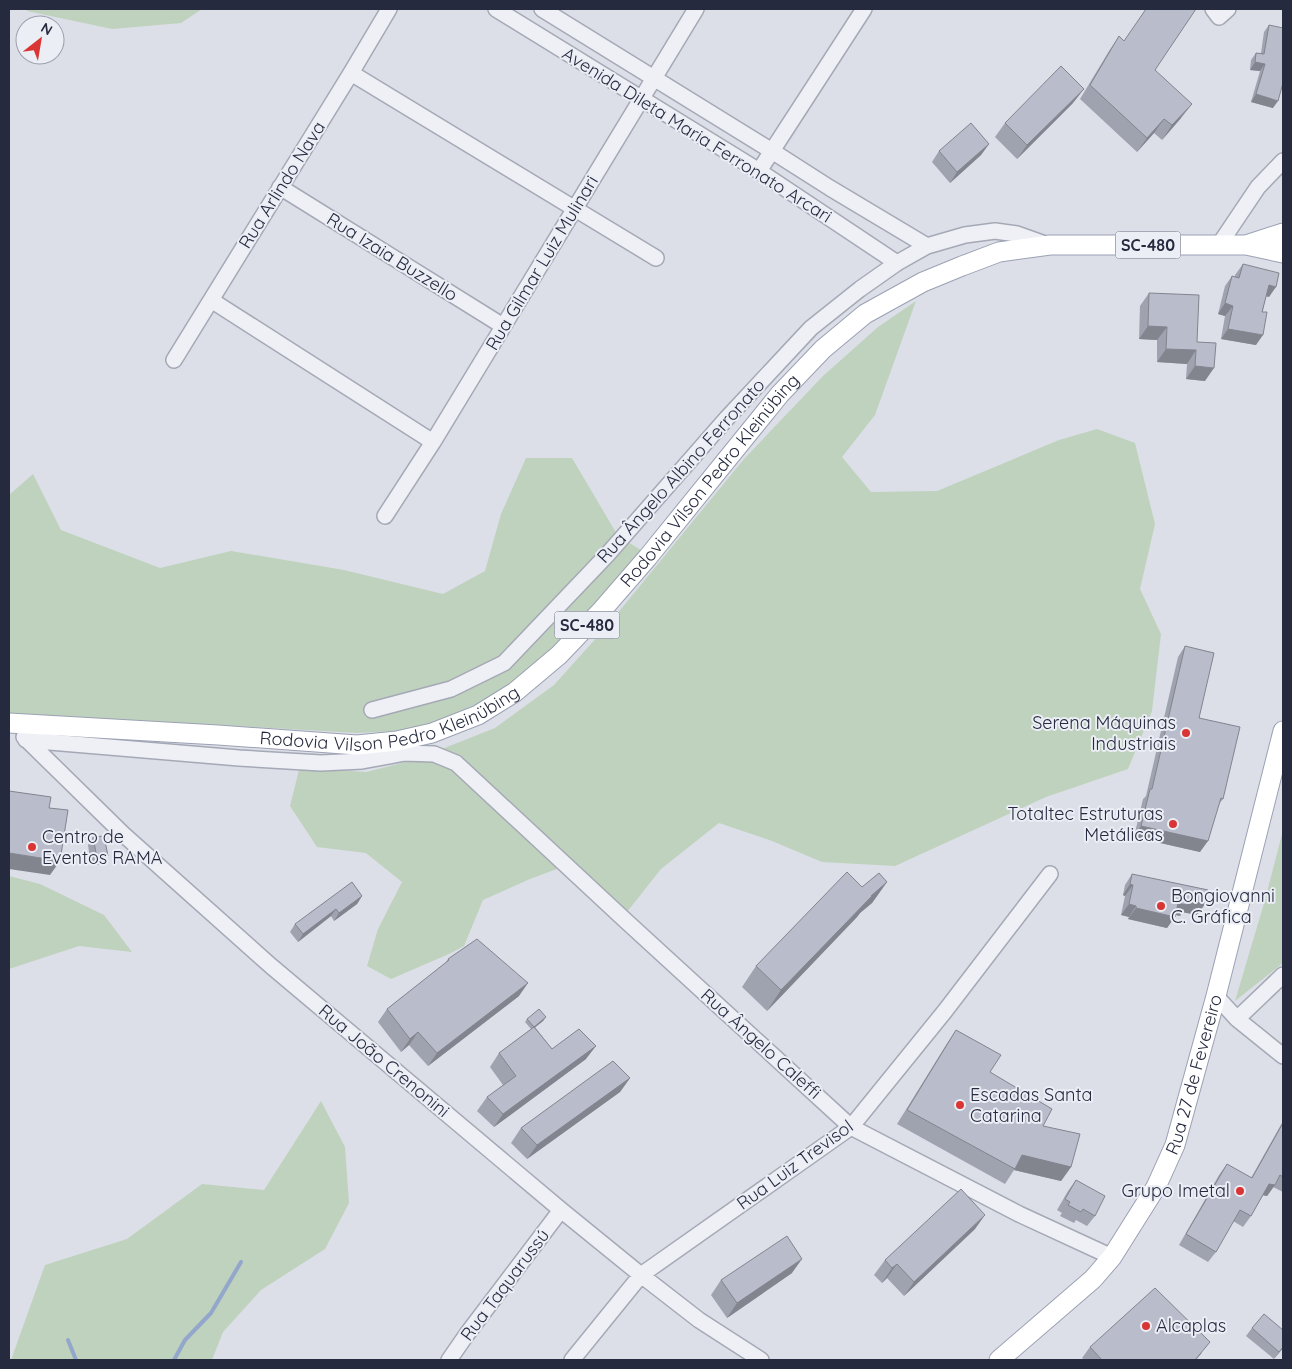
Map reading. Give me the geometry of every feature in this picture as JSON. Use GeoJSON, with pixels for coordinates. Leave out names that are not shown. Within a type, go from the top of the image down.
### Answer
{"type":"FeatureCollection","features":[{"type":"Feature","properties":{"kind":"main road"},"geometry":{"type":"LineString","coordinates":[[1246,245],[1283,234]]}},
{"type":"Feature","properties":{"kind":"main road","name":"Rodovia Vilson Pedro Kleinübing"},"geometry":{"type":"LineString","coordinates":[[11,723],[357,745],[397,741],[432,733],[478,714],[515,692],[559,655],[602,610],[648,557],[780,394],[823,350],[865,314],[923,282],[999,252],[1050,245],[1246,245],[1282,253]]}},
{"type":"Feature","properties":{"kind":"main road","name":"Rua 27 de Fevereiro"},"geometry":{"type":"LineString","coordinates":[[999,1360],[1092,1280],[1112,1257],[1156,1187],[1175,1145],[1216,996],[1283,731]]}},
{"type":"Feature","properties":{"kind":"street","name":"Rua Arlindo Nava"},"geometry":{"type":"LineString","coordinates":[[174,360],[389,9]]}},
{"type":"Feature","properties":{"kind":"street","name":"Avenida Dileta Maria Ferronato Arcari"},"geometry":{"type":"LineString","coordinates":[[496,9],[759,171],[897,263]]}},
{"type":"Feature","properties":{"kind":"street","name":"Avenida Dileta Maria Ferronato Arcari"},"geometry":{"type":"LineString","coordinates":[[542,9],[927,246]]}},
{"type":"Feature","properties":{"kind":"street","name":"Rua Gilmar Luiz Mulinari"},"geometry":{"type":"LineString","coordinates":[[385,516],[433,442],[696,9]]}},
{"type":"Feature","properties":{"kind":"street"},"geometry":{"type":"LineString","coordinates":[[759,171],[864,9]]}},
{"type":"Feature","properties":{"kind":"street"},"geometry":{"type":"LineString","coordinates":[[1213,9],[1219,17],[1228,9]]}},
{"type":"Feature","properties":{"kind":"street"},"geometry":{"type":"LineString","coordinates":[[351,73],[656,258]]}},
{"type":"Feature","properties":{"kind":"street"},"geometry":{"type":"LineString","coordinates":[[1219,245],[1258,187],[1283,161]]}},
{"type":"Feature","properties":{"kind":"street","name":"Rua Izaia Buzzello"},"geometry":{"type":"LineString","coordinates":[[280,187],[503,326]]}},
{"type":"Feature","properties":{"kind":"street","name":"Rua Ângelo Albino Ferronato"},"geometry":{"type":"LineString","coordinates":[[372,710],[451,689],[504,663],[607,555],[727,418],[811,328],[860,288],[897,263],[927,246],[965,235],[995,231],[1017,234],[1050,245]]}},
{"type":"Feature","properties":{"kind":"street"},"geometry":{"type":"LineString","coordinates":[[211,300],[433,442]]}},
{"type":"Feature","properties":{"kind":"street","name":"Rua João Crenonini"},"geometry":{"type":"LineString","coordinates":[[11,723],[26,740],[123,834],[271,966],[641,1275],[699,1320],[761,1360]]}},
{"type":"Feature","properties":{"kind":"street","name":"Rua Ângelo Caleffi"},"geometry":{"type":"LineString","coordinates":[[26,740],[321,763],[362,761],[405,753],[434,754],[456,764],[851,1127],[1019,1214],[1112,1257]]}},
{"type":"Feature","properties":{"kind":"street","name":"Rua Luiz Trevisol"},"geometry":{"type":"LineString","coordinates":[[572,1360],[641,1275],[851,1127],[945,1011],[1050,874]]}},
{"type":"Feature","properties":{"kind":"street"},"geometry":{"type":"LineString","coordinates":[[1237,1019],[1283,975]]}},
{"type":"Feature","properties":{"kind":"street"},"geometry":{"type":"LineString","coordinates":[[1216,996],[1237,1019],[1283,1056]]}},
{"type":"Feature","properties":{"kind":"street","name":"Rua Taquarussú"},"geometry":{"type":"LineString","coordinates":[[449,1360],[561,1210]]}},
{"type":"Feature","properties":{"kind":"green space"},"geometry":{"type":"Polygon","coordinates":[[[27,9],[202,9],[181,23],[112,29],[65,19],[65,15],[46,15],[27,11],[27,9]]]}},
{"type":"Feature","properties":{"kind":"green space"},"geometry":{"type":"Polygon","coordinates":[[[916,301],[875,415],[842,457],[871,492],[937,491],[1059,440],[1097,429],[1135,443],[1155,524],[1140,589],[1161,634],[1152,711],[1128,769],[1046,797],[895,866],[822,862],[772,841],[719,823],[661,869],[627,912],[573,863],[530,879],[483,900],[464,946],[449,954],[391,979],[367,966],[378,929],[402,882],[366,853],[317,847],[290,806],[299,770],[322,769],[366,772],[414,760],[495,728],[554,685],[607,626],[744,459],[823,376],[878,327],[916,301]]]}},
{"type":"Feature","properties":{"kind":"green space"},"geometry":{"type":"Polygon","coordinates":[[[526,458],[572,458],[618,536],[641,550],[557,647],[524,674],[479,703],[426,726],[395,731],[357,733],[9,713],[9,495],[33,474],[61,530],[160,568],[231,551],[344,570],[443,594],[485,571],[501,514],[526,458]]]}},
{"type":"Feature","properties":{"kind":"green space"},"geometry":{"type":"Polygon","coordinates":[[[1283,830],[1283,963],[1235,1001],[1265,900],[1283,830]]]}},
{"type":"Feature","properties":{"kind":"green space"},"geometry":{"type":"Polygon","coordinates":[[[9,876],[40,884],[104,915],[132,952],[79,946],[9,969],[9,876]]]}},
{"type":"Feature","properties":{"kind":"green space"},"geometry":{"type":"Polygon","coordinates":[[[321,1101],[345,1147],[349,1203],[325,1249],[261,1290],[223,1332],[212,1360],[11,1360],[45,1265],[127,1239],[202,1184],[264,1190],[321,1101]]]}},
{"type":"Feature","properties":{"kind":"building"},"geometry":{"type":"Polygon","coordinates":[[[1146,9],[1196,9],[1155,70],[1192,104],[1172,125],[1164,119],[1147,138],[1090,85],[1119,36],[1124,41],[1146,9]]]}},
{"type":"Feature","properties":{"kind":"building"},"geometry":{"type":"Polygon","coordinates":[[[1269,25],[1283,28],[1283,83],[1278,101],[1256,94],[1265,64],[1255,62],[1256,53],[1264,54],[1269,25]]]}},
{"type":"Feature","properties":{"kind":"building"},"geometry":{"type":"Polygon","coordinates":[[[1061,66],[1084,89],[1027,145],[1005,123],[1061,66]]]}},
{"type":"Feature","properties":{"kind":"building"},"geometry":{"type":"Polygon","coordinates":[[[971,123],[989,144],[957,172],[939,151],[971,123]]]}},
{"type":"Feature","properties":{"kind":"building"},"geometry":{"type":"Polygon","coordinates":[[[1243,264],[1279,273],[1276,287],[1269,285],[1262,312],[1267,312],[1263,335],[1228,329],[1233,306],[1225,303],[1232,276],[1239,278],[1243,264]]]}},
{"type":"Feature","properties":{"kind":"building"},"geometry":{"type":"Polygon","coordinates":[[[1149,293],[1199,295],[1197,342],[1216,343],[1214,368],[1195,366],[1196,350],[1166,349],[1167,327],[1148,326],[1149,293]]]}},
{"type":"Feature","properties":{"kind":"building","name":"Serena Máquinas Industriais"},"geometry":{"type":"Polygon","coordinates":[[[1185,646],[1214,653],[1199,718],[1240,727],[1223,799],[1221,798],[1208,841],[1141,826],[1150,789],[1152,789],[1185,646]]]}},
{"type":"Feature","properties":{"kind":"building"},"geometry":{"type":"Polygon","coordinates":[[[9,791],[51,797],[49,808],[68,810],[60,861],[9,853],[9,791]]]}},
{"type":"Feature","properties":{"kind":"building"},"geometry":{"type":"Polygon","coordinates":[[[104,836],[108,856],[97,858],[93,837],[104,836]]]}},
{"type":"Feature","properties":{"kind":"building"},"geometry":{"type":"Polygon","coordinates":[[[847,872],[862,887],[879,873],[887,882],[871,896],[781,990],[756,966],[847,872]]]}},
{"type":"Feature","properties":{"kind":"building"},"geometry":{"type":"Polygon","coordinates":[[[1132,874],[1208,890],[1205,904],[1188,900],[1187,905],[1178,903],[1175,917],[1136,908],[1136,906],[1129,904],[1133,885],[1130,884],[1132,874]]]}},
{"type":"Feature","properties":{"kind":"building"},"geometry":{"type":"Polygon","coordinates":[[[352,882],[362,896],[339,913],[336,909],[303,934],[295,924],[352,882]]]}},
{"type":"Feature","properties":{"kind":"building"},"geometry":{"type":"Polygon","coordinates":[[[477,939],[528,983],[437,1053],[418,1032],[410,1039],[387,1009],[448,959],[477,939]]]}},
{"type":"Feature","properties":{"kind":"building"},"geometry":{"type":"Polygon","coordinates":[[[539,1009],[546,1017],[534,1027],[527,1019],[539,1009]]]}},
{"type":"Feature","properties":{"kind":"building"},"geometry":{"type":"Polygon","coordinates":[[[534,1027],[552,1049],[579,1029],[596,1046],[503,1114],[487,1097],[516,1076],[499,1053],[534,1027]]]}},
{"type":"Feature","properties":{"kind":"building","name":"Escadas Santa Catarina"},"geometry":{"type":"Polygon","coordinates":[[[956,1030],[1001,1055],[990,1072],[1052,1109],[1043,1126],[1080,1134],[1071,1167],[1022,1155],[1015,1169],[907,1110],[956,1030]]]}},
{"type":"Feature","properties":{"kind":"building"},"geometry":{"type":"Polygon","coordinates":[[[613,1061],[630,1078],[537,1145],[521,1128],[613,1061]]]}},
{"type":"Feature","properties":{"kind":"building","name":"Grupo Imetal"},"geometry":{"type":"Polygon","coordinates":[[[1283,1123],[1283,1177],[1280,1175],[1275,1185],[1269,1184],[1251,1216],[1240,1210],[1216,1252],[1186,1234],[1227,1164],[1252,1178],[1283,1123]]]}},
{"type":"Feature","properties":{"kind":"building"},"geometry":{"type":"Polygon","coordinates":[[[1076,1180],[1105,1196],[1095,1216],[1083,1209],[1081,1212],[1068,1205],[1070,1202],[1065,1199],[1076,1180]]]}},
{"type":"Feature","properties":{"kind":"building"},"geometry":{"type":"Polygon","coordinates":[[[961,1189],[985,1215],[914,1282],[897,1264],[892,1268],[885,1260],[961,1189]]]}},
{"type":"Feature","properties":{"kind":"building"},"geometry":{"type":"Polygon","coordinates":[[[787,1236],[802,1259],[737,1303],[721,1280],[787,1236]]]}},
{"type":"Feature","properties":{"kind":"building","name":"Alcaplas"},"geometry":{"type":"Polygon","coordinates":[[[1155,1288],[1210,1342],[1195,1360],[1102,1360],[1090,1347],[1155,1288]]]}},
{"type":"Feature","properties":{"kind":"building"},"geometry":{"type":"Polygon","coordinates":[[[1264,1314],[1283,1330],[1283,1347],[1279,1352],[1252,1328],[1264,1314]]]}},
{"type":"Feature","properties":{"kind":"waterway"},"geometry":{"type":"LineString","coordinates":[[174,1360],[185,1340],[211,1313],[241,1262]]}},
{"type":"Feature","properties":{"kind":"waterway"},"geometry":{"type":"LineString","coordinates":[[68,1340],[76,1360]]}},
{"type":"Feature","properties":{"kind":"place","name":"Serena Máquinas Industriais"},"geometry":{"type":"Point","coordinates":[1186,733]}},
{"type":"Feature","properties":{"kind":"place","name":"Totaltec Estruturas Metálicas"},"geometry":{"type":"Point","coordinates":[1173,824]}},
{"type":"Feature","properties":{"kind":"place","name":"Centro de Eventos RAMA"},"geometry":{"type":"Point","coordinates":[32,847]}},
{"type":"Feature","properties":{"kind":"place","name":"Bongiovanni C. Gráfica"},"geometry":{"type":"Point","coordinates":[1161,906]}},
{"type":"Feature","properties":{"kind":"place","name":"Escadas Santa Catarina"},"geometry":{"type":"Point","coordinates":[960,1105]}},
{"type":"Feature","properties":{"kind":"place","name":"Grupo Imetal"},"geometry":{"type":"Point","coordinates":[1240,1191]}},
{"type":"Feature","properties":{"kind":"place","name":"Alcaplas"},"geometry":{"type":"Point","coordinates":[1146,1326]}}]}
